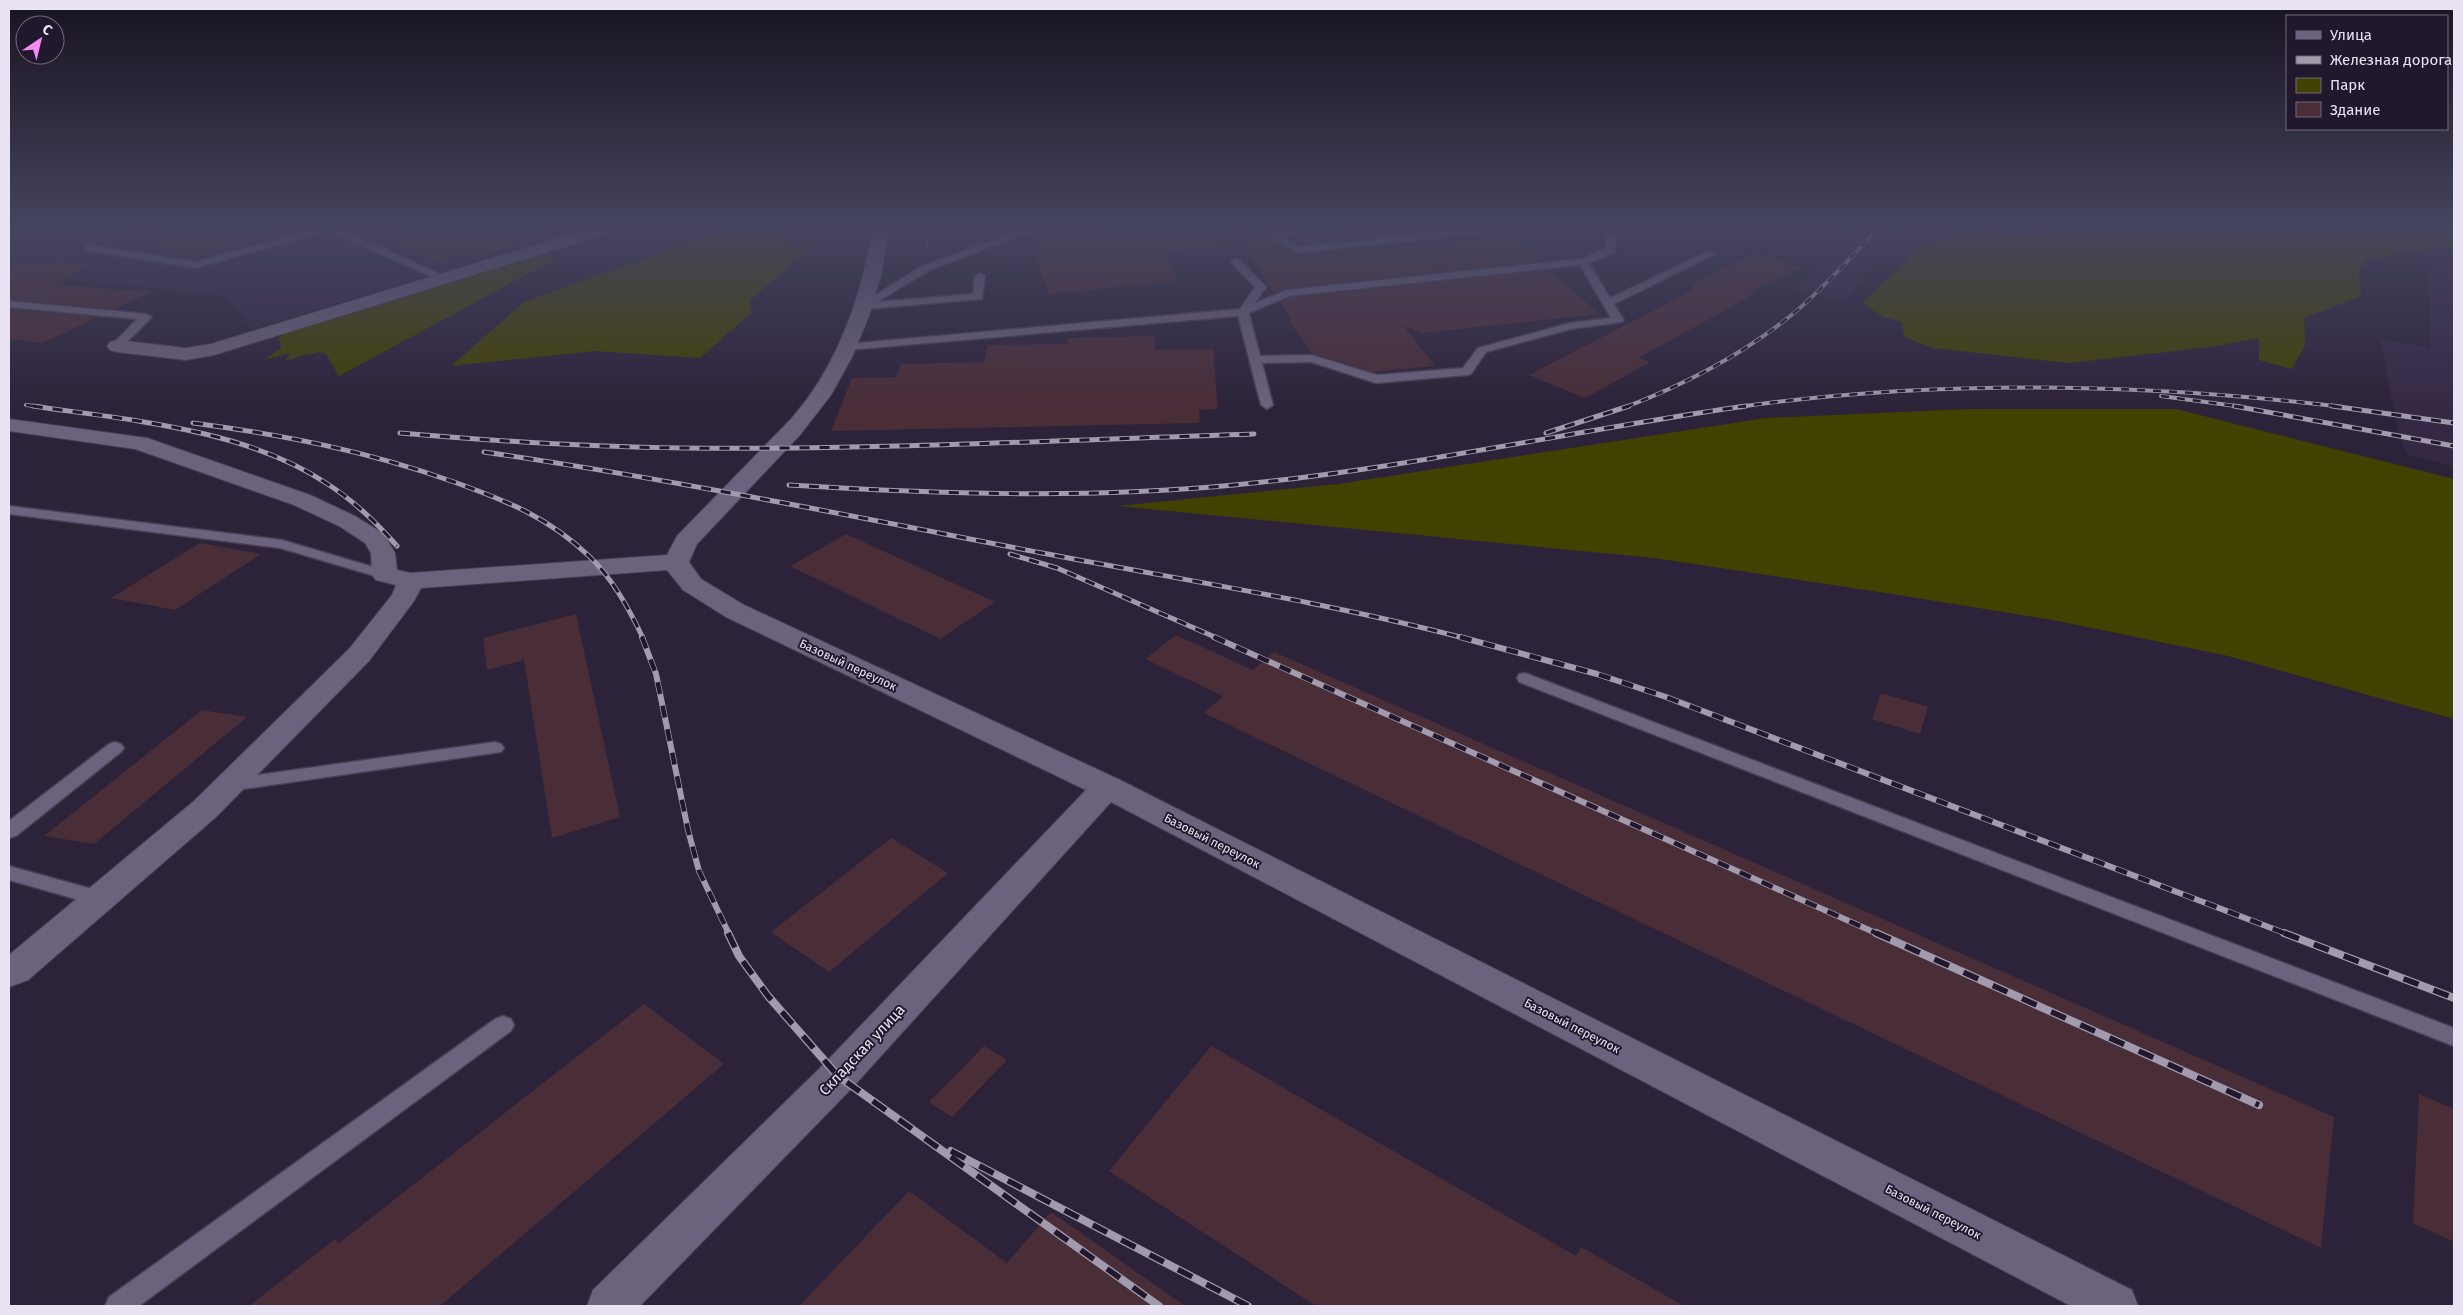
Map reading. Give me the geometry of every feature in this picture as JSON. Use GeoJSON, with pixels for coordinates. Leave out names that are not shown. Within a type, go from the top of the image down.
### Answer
{"type":"FeatureCollection","features":[{"type":"Feature","properties":{"kind":"street"},"geometry":{"type":"LineString","coordinates":[[117,346],[174,354],[199,352],[409,288]]}},
{"type":"Feature","properties":{"kind":"street"},"geometry":{"type":"LineString","coordinates":[[398,578],[676,562],[686,541],[747,480],[806,415],[820,396],[847,347],[869,288]]}},
{"type":"Feature","properties":{"kind":"street"},"geometry":{"type":"LineString","coordinates":[[9,425],[139,443],[302,500],[347,521],[375,539],[398,578],[405,596],[359,655],[205,809],[15,970],[9,973]]}},
{"type":"Feature","properties":{"kind":"street","name":"Базовый переулок"},"geometry":{"type":"LineString","coordinates":[[676,562],[679,572],[692,584],[735,611],[1107,787],[2116,1306]]}},
{"type":"Feature","properties":{"kind":"street","name":"Складская улица"},"geometry":{"type":"LineString","coordinates":[[609,1306],[838,1076],[1107,787]]}},
{"type":"Feature","properties":{"kind":"lane"},"geometry":{"type":"LineString","coordinates":[[863,306],[892,288]]}},
{"type":"Feature","properties":{"kind":"lane"},"geometry":{"type":"LineString","coordinates":[[863,306],[978,297],[979,288]]}},
{"type":"Feature","properties":{"kind":"lane"},"geometry":{"type":"LineString","coordinates":[[1243,312],[1260,288]]}},
{"type":"Feature","properties":{"kind":"lane"},"geometry":{"type":"LineString","coordinates":[[847,347],[1243,312],[1287,293],[1331,288]]}},
{"type":"Feature","properties":{"kind":"lane"},"geometry":{"type":"LineString","coordinates":[[1256,360],[1312,358],[1376,379],[1467,371],[1482,350],[1570,326],[1618,320],[1599,288]]}},
{"type":"Feature","properties":{"kind":"lane"},"geometry":{"type":"LineString","coordinates":[[1608,302],[1637,288]]}},
{"type":"Feature","properties":{"kind":"lane"},"geometry":{"type":"LineString","coordinates":[[9,304],[146,317],[117,346]]}},
{"type":"Feature","properties":{"kind":"lane"},"geometry":{"type":"LineString","coordinates":[[1243,312],[1268,405]]}},
{"type":"Feature","properties":{"kind":"lane"},"geometry":{"type":"LineString","coordinates":[[9,510],[282,544],[398,578]]}},
{"type":"Feature","properties":{"kind":"lane"},"geometry":{"type":"LineString","coordinates":[[1525,678],[2454,1037]]}},
{"type":"Feature","properties":{"kind":"lane"},"geometry":{"type":"LineString","coordinates":[[9,831],[115,748]]}},
{"type":"Feature","properties":{"kind":"lane"},"geometry":{"type":"LineString","coordinates":[[229,785],[494,748]]}},
{"type":"Feature","properties":{"kind":"lane"},"geometry":{"type":"LineString","coordinates":[[9,873],[100,898]]}},
{"type":"Feature","properties":{"kind":"lane"},"geometry":{"type":"LineString","coordinates":[[118,1306],[503,1025]]}},
{"type":"Feature","properties":{"kind":"shaded area"},"geometry":{"type":"Polygon","coordinates":[[[154,288],[384,288],[252,329],[225,296],[154,288]]]}},
{"type":"Feature","properties":{"kind":"shaded area"},"geometry":{"type":"Polygon","coordinates":[[[1796,288],[1854,288],[1843,301],[1796,288]]]}},
{"type":"Feature","properties":{"kind":"shaded area"},"geometry":{"type":"Polygon","coordinates":[[[2429,288],[2454,288],[2454,466],[2407,455],[2399,435],[2380,339],[2430,348],[2429,288]]]}},
{"type":"Feature","properties":{"kind":"green space"},"geometry":{"type":"Polygon","coordinates":[[[433,288],[501,288],[339,376],[326,354],[320,352],[285,361],[290,353],[264,360],[280,349],[281,344],[278,339],[282,334],[433,288]]]}},
{"type":"Feature","properties":{"kind":"green space"},"geometry":{"type":"Polygon","coordinates":[[[562,288],[764,288],[750,300],[752,312],[700,358],[595,351],[451,366],[524,302],[562,288]]]}},
{"type":"Feature","properties":{"kind":"green space"},"geometry":{"type":"Polygon","coordinates":[[[1878,288],[2360,288],[2361,296],[2304,318],[2305,345],[2292,369],[2259,360],[2259,338],[2209,347],[2069,363],[1933,348],[1904,337],[1902,322],[1881,316],[1863,303],[1878,288]]]}},
{"type":"Feature","properties":{"kind":"green space"},"geometry":{"type":"Polygon","coordinates":[[[1969,409],[2176,409],[2454,479],[2454,719],[2228,656],[2058,621],[1892,594],[1654,558],[1117,506],[1338,484],[1766,418],[1969,409]]]}},
{"type":"Feature","properties":{"kind":"building"},"geometry":{"type":"Polygon","coordinates":[[[9,288],[103,288],[151,292],[115,309],[9,299],[9,288]]]}},
{"type":"Feature","properties":{"kind":"building"},"geometry":{"type":"Polygon","coordinates":[[[1047,288],[1105,288],[1049,294],[1047,288]]]}},
{"type":"Feature","properties":{"kind":"building"},"geometry":{"type":"Polygon","coordinates":[[[1271,288],[1286,288],[1274,293],[1271,288]]]}},
{"type":"Feature","properties":{"kind":"building"},"geometry":{"type":"Polygon","coordinates":[[[1379,288],[1570,288],[1599,314],[1422,333],[1404,326],[1435,366],[1374,372],[1312,353],[1289,321],[1292,321],[1280,302],[1289,298],[1379,288]]]}},
{"type":"Feature","properties":{"kind":"building"},"geometry":{"type":"Polygon","coordinates":[[[1692,288],[1758,288],[1749,293],[1754,294],[1639,358],[1650,362],[1585,398],[1529,375],[1693,290],[1692,288]]]}},
{"type":"Feature","properties":{"kind":"building"},"geometry":{"type":"Polygon","coordinates":[[[9,309],[97,317],[43,343],[9,339],[9,309]]]}},
{"type":"Feature","properties":{"kind":"building"},"geometry":{"type":"Polygon","coordinates":[[[1154,336],[1155,350],[1213,349],[1218,409],[1199,410],[1200,423],[831,431],[852,378],[896,377],[901,364],[984,362],[988,345],[1067,344],[1068,338],[1154,336]]]}},
{"type":"Feature","properties":{"kind":"building"},"geometry":{"type":"Polygon","coordinates":[[[846,534],[995,602],[940,639],[790,566],[846,534]]]}},
{"type":"Feature","properties":{"kind":"building"},"geometry":{"type":"Polygon","coordinates":[[[200,543],[261,554],[175,610],[111,598],[200,543]]]}},
{"type":"Feature","properties":{"kind":"building"},"geometry":{"type":"Polygon","coordinates":[[[576,614],[620,817],[552,838],[524,660],[487,670],[483,638],[576,614]]]}},
{"type":"Feature","properties":{"kind":"building"},"geometry":{"type":"Polygon","coordinates":[[[1176,635],[1253,670],[1274,652],[2334,1117],[2321,1248],[1204,713],[1223,696],[1145,659],[1176,635]]]}},
{"type":"Feature","properties":{"kind":"building"},"geometry":{"type":"Polygon","coordinates":[[[1881,693],[1928,707],[1920,734],[1872,719],[1881,693]]]}},
{"type":"Feature","properties":{"kind":"building"},"geometry":{"type":"Polygon","coordinates":[[[202,710],[247,717],[94,844],[44,836],[202,710]]]}},
{"type":"Feature","properties":{"kind":"building"},"geometry":{"type":"Polygon","coordinates":[[[891,838],[948,873],[829,972],[771,932],[891,838]]]}},
{"type":"Feature","properties":{"kind":"building"},"geometry":{"type":"Polygon","coordinates":[[[644,1004],[724,1064],[440,1306],[249,1306],[335,1239],[339,1243],[644,1004]]]}},
{"type":"Feature","properties":{"kind":"building"},"geometry":{"type":"Polygon","coordinates":[[[984,1046],[1007,1060],[952,1117],[929,1102],[984,1046]]]}},
{"type":"Feature","properties":{"kind":"building"},"geometry":{"type":"Polygon","coordinates":[[[1211,1046],[1576,1256],[1581,1247],[1684,1306],[1316,1306],[1109,1171],[1211,1046]]]}},
{"type":"Feature","properties":{"kind":"building"},"geometry":{"type":"Polygon","coordinates":[[[2419,1094],[2454,1109],[2454,1242],[2413,1223],[2419,1094]]]}},
{"type":"Feature","properties":{"kind":"building"},"geometry":{"type":"Polygon","coordinates":[[[909,1191],[1007,1263],[1051,1212],[1185,1306],[799,1306],[909,1191]]]}},
{"type":"Feature","properties":{"kind":"railway"},"geometry":{"type":"LineString","coordinates":[[1626,407],[1692,378],[1735,355],[1775,328],[1821,288]]}},
{"type":"Feature","properties":{"kind":"railway"},"geometry":{"type":"LineString","coordinates":[[1745,406],[1889,392],[1964,388],[2040,387],[2192,393],[2343,407]]}},
{"type":"Feature","properties":{"kind":"railway"},"geometry":{"type":"LineString","coordinates":[[2161,396],[2243,407]]}},
{"type":"Feature","properties":{"kind":"railway"},"geometry":{"type":"LineString","coordinates":[[26,405],[42,407]]}},
{"type":"Feature","properties":{"kind":"railway"},"geometry":{"type":"LineString","coordinates":[[33,406],[185,429],[259,450],[294,465],[326,483],[364,512],[397,546]]}},
{"type":"Feature","properties":{"kind":"railway"},"geometry":{"type":"LineString","coordinates":[[789,485],[1011,494],[1123,492],[1234,485],[1363,469],[1745,406]]}},
{"type":"Feature","properties":{"kind":"railway"},"geometry":{"type":"LineString","coordinates":[[1738,407],[1745,406]]}},
{"type":"Feature","properties":{"kind":"railway"},"geometry":{"type":"LineString","coordinates":[[2234,406],[2454,446]]}},
{"type":"Feature","properties":{"kind":"railway"},"geometry":{"type":"LineString","coordinates":[[2332,406],[2454,423]]}},
{"type":"Feature","properties":{"kind":"railway"},"geometry":{"type":"LineString","coordinates":[[1546,433],[1626,407]]}},
{"type":"Feature","properties":{"kind":"railway"},"geometry":{"type":"LineString","coordinates":[[193,423],[325,445],[389,461],[509,503],[542,520],[574,542],[598,565],[620,595],[643,638]]}},
{"type":"Feature","properties":{"kind":"railway"},"geometry":{"type":"LineString","coordinates":[[400,433],[576,445],[754,448],[969,444],[1254,434]]}},
{"type":"Feature","properties":{"kind":"railway"},"geometry":{"type":"LineString","coordinates":[[484,452],[694,486],[833,512],[1254,592],[1359,613],[1460,637]]}},
{"type":"Feature","properties":{"kind":"railway"},"geometry":{"type":"LineString","coordinates":[[1010,554],[1057,568],[1217,638]]}},
{"type":"Feature","properties":{"kind":"railway"},"geometry":{"type":"LineString","coordinates":[[642,637],[656,674],[688,830],[699,871],[729,934]]}},
{"type":"Feature","properties":{"kind":"railway"},"geometry":{"type":"LineString","coordinates":[[1214,637],[1878,934]]}},
{"type":"Feature","properties":{"kind":"railway"},"geometry":{"type":"LineString","coordinates":[[1460,637],[1464,638]]}},
{"type":"Feature","properties":{"kind":"railway"},"geometry":{"type":"LineString","coordinates":[[1460,637],[1597,674],[1666,697],[2287,934]]}},
{"type":"Feature","properties":{"kind":"railway"},"geometry":{"type":"LineString","coordinates":[[728,933],[739,956],[768,996],[838,1076],[1159,1306]]}},
{"type":"Feature","properties":{"kind":"railway"},"geometry":{"type":"LineString","coordinates":[[1876,933],[2259,1105]]}},
{"type":"Feature","properties":{"kind":"railway"},"geometry":{"type":"LineString","coordinates":[[2284,933],[2454,998]]}},
{"type":"Feature","properties":{"kind":"railway"},"geometry":{"type":"LineString","coordinates":[[951,1151],[1248,1306]]}}]}
